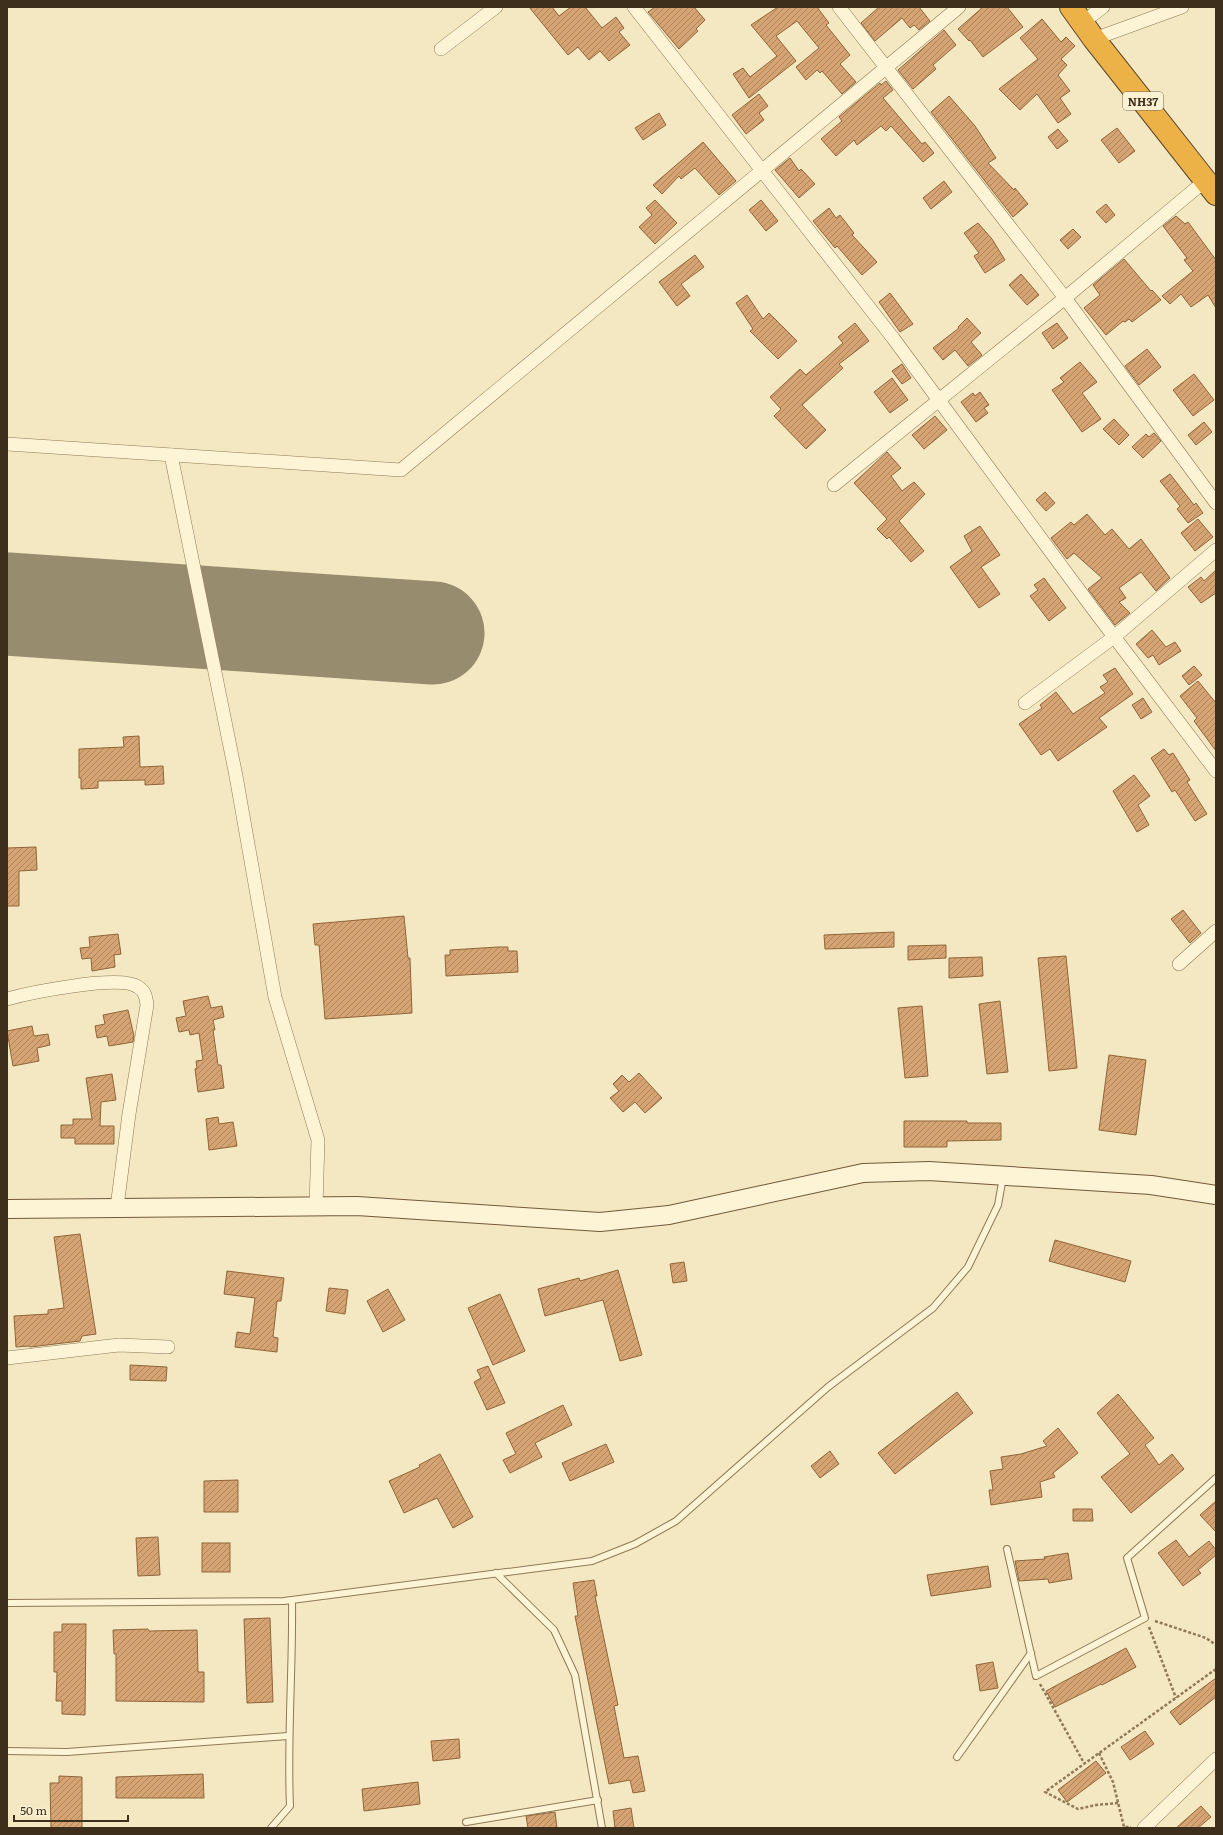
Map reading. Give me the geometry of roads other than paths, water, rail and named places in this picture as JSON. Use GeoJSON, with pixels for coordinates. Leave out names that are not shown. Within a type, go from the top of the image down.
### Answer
{"type":"FeatureCollection","features":[{"type":"Feature","properties":{"kind":"highway","name":"NH37"},"geometry":{"type":"LineString","coordinates":[[1082,23],[1211,187]]}},
{"type":"Feature","properties":{"kind":"street"},"geometry":{"type":"LineString","coordinates":[[441,49],[496,7]]}},
{"type":"Feature","properties":{"kind":"street"},"geometry":{"type":"LineString","coordinates":[[634,7],[893,338],[1114,637],[1216,771]]}},
{"type":"Feature","properties":{"kind":"street"},"geometry":{"type":"LineString","coordinates":[[839,7],[1065,298],[1216,503]]}},
{"type":"Feature","properties":{"kind":"street"},"geometry":{"type":"LineString","coordinates":[[7,444],[401,470],[959,7]]}},
{"type":"Feature","properties":{"kind":"street"},"geometry":{"type":"LineString","coordinates":[[1082,23],[1103,7]]}},
{"type":"Feature","properties":{"kind":"street"},"geometry":{"type":"LineString","coordinates":[[1082,23],[1182,7]]}},
{"type":"Feature","properties":{"kind":"street"},"geometry":{"type":"LineString","coordinates":[[834,485],[1065,298],[1211,187]]}},
{"type":"Feature","properties":{"kind":"street"},"geometry":{"type":"LineString","coordinates":[[171,455],[236,776],[275,997],[318,1140],[316,1206]]}},
{"type":"Feature","properties":{"kind":"street"},"geometry":{"type":"LineString","coordinates":[[1025,703],[1114,637],[1216,550]]}},
{"type":"Feature","properties":{"kind":"street"},"geometry":{"type":"LineString","coordinates":[[1179,964],[1216,931]]}},
{"type":"Feature","properties":{"kind":"street"},"geometry":{"type":"LineString","coordinates":[[7,999],[33,993],[85,985],[125,983],[137,986],[145,994],[147,1005],[129,1114],[117,1207]]}},
{"type":"Feature","properties":{"kind":"street"},"geometry":{"type":"LineString","coordinates":[[7,1209],[357,1206],[600,1222],[669,1215],[863,1173],[929,1171],[1151,1185],[1216,1195]]}},
{"type":"Feature","properties":{"kind":"street"},"geometry":{"type":"LineString","coordinates":[[7,1358],[119,1345],[168,1347]]}},
{"type":"Feature","properties":{"kind":"street"},"geometry":{"type":"LineString","coordinates":[[1144,1828],[1216,1759]]}},
{"type":"Feature","properties":{"kind":"lane"},"geometry":{"type":"LineString","coordinates":[[7,1603],[292,1600],[592,1561],[635,1544],[676,1521],[828,1388],[933,1308],[968,1267],[998,1205],[1003,1176]]}},
{"type":"Feature","properties":{"kind":"lane"},"geometry":{"type":"LineString","coordinates":[[1007,1549],[1036,1676],[1145,1618],[1127,1558],[1216,1478]]}},
{"type":"Feature","properties":{"kind":"lane"},"geometry":{"type":"LineString","coordinates":[[496,1573],[554,1630],[575,1675],[602,1828]]}},
{"type":"Feature","properties":{"kind":"lane"},"geometry":{"type":"LineString","coordinates":[[271,1828],[290,1806],[288,1736],[293,1659],[292,1600]]}},
{"type":"Feature","properties":{"kind":"lane"},"geometry":{"type":"LineString","coordinates":[[957,1757],[1031,1653]]}},
{"type":"Feature","properties":{"kind":"lane"},"geometry":{"type":"LineString","coordinates":[[7,1751],[67,1752],[288,1736]]}},
{"type":"Feature","properties":{"kind":"lane"},"geometry":{"type":"LineString","coordinates":[[466,1822],[598,1800]]}}]}
